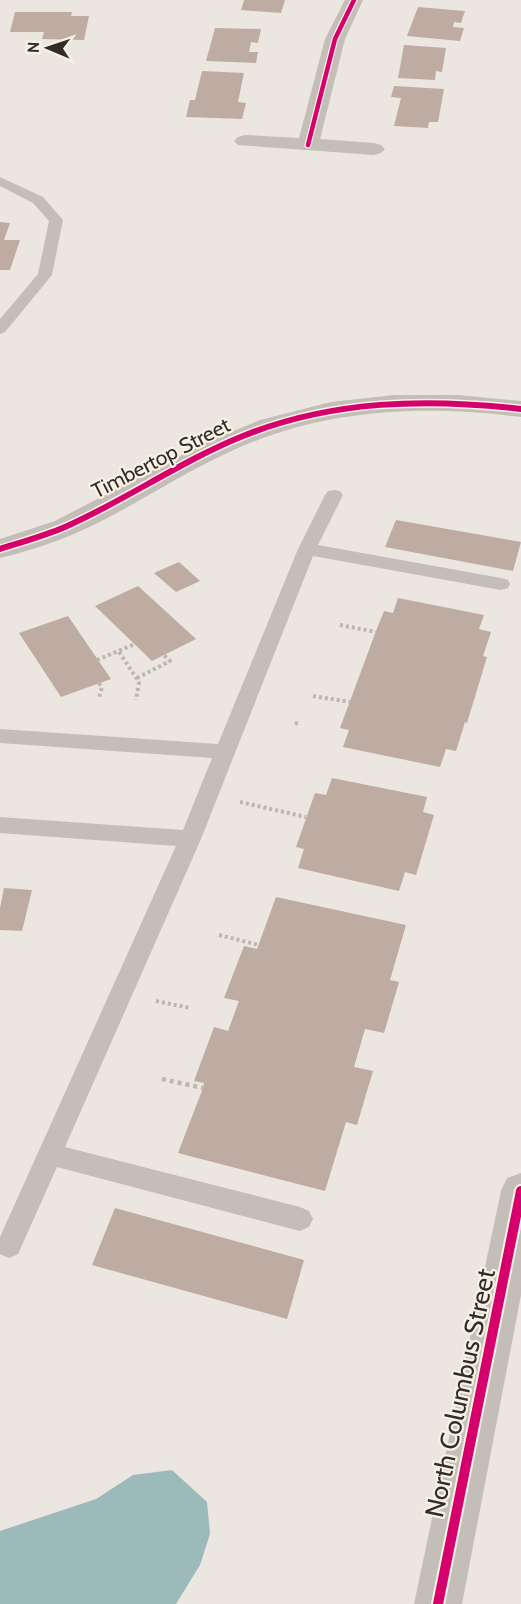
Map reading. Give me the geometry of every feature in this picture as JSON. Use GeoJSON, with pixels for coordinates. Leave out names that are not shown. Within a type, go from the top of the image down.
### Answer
{"type":"FeatureCollection","features":[{"type":"Feature","properties":{"kind":"street"},"geometry":{"type":"LineString","coordinates":[[308,145],[335,39],[354,0]]}},
{"type":"Feature","properties":{"kind":"street"},"geometry":{"type":"LineString","coordinates":[[245,141],[374,149]]}},
{"type":"Feature","properties":{"kind":"street","name":"Timbertop Street"},"geometry":{"type":"LineString","coordinates":[[0,549],[64,528],[210,451],[269,426],[358,405],[422,400],[521,409]]}},
{"type":"Feature","properties":{"kind":"street","name":"North Columbus Street"},"geometry":{"type":"LineString","coordinates":[[438,1604],[521,1191]]}},
{"type":"Feature","properties":{"kind":"lane"},"geometry":{"type":"LineString","coordinates":[[0,181],[38,200],[56,220],[45,275],[2,324]]}},
{"type":"Feature","properties":{"kind":"lane"},"geometry":{"type":"LineString","coordinates":[[9,1246],[207,796],[307,549],[334,495]]}},
{"type":"Feature","properties":{"kind":"lane"},"geometry":{"type":"LineString","coordinates":[[307,549],[501,584]]}},
{"type":"Feature","properties":{"kind":"lane"},"geometry":{"type":"LineString","coordinates":[[0,736],[225,752]]}},
{"type":"Feature","properties":{"kind":"lane"},"geometry":{"type":"LineString","coordinates":[[0,825],[189,838]]}},
{"type":"Feature","properties":{"kind":"lane"},"geometry":{"type":"LineString","coordinates":[[50,1154],[300,1219]]}},
{"type":"Feature","properties":{"kind":"path"},"geometry":{"type":"LineString","coordinates":[[340,625],[376,632]]}},
{"type":"Feature","properties":{"kind":"path"},"geometry":{"type":"LineString","coordinates":[[98,660],[135,644]]}},
{"type":"Feature","properties":{"kind":"path"},"geometry":{"type":"LineString","coordinates":[[119,652],[139,682],[135,700]]}},
{"type":"Feature","properties":{"kind":"path"},"geometry":{"type":"LineString","coordinates":[[137,678],[170,661],[164,655]]}},
{"type":"Feature","properties":{"kind":"path"},"geometry":{"type":"LineString","coordinates":[[99,683],[102,687],[99,698]]}},
{"type":"Feature","properties":{"kind":"path"},"geometry":{"type":"LineString","coordinates":[[313,696],[350,702]]}},
{"type":"Feature","properties":{"kind":"path"},"geometry":{"type":"LineString","coordinates":[[295,723],[301,724]]}},
{"type":"Feature","properties":{"kind":"path"},"geometry":{"type":"LineString","coordinates":[[207,796],[306,817]]}},
{"type":"Feature","properties":{"kind":"path"},"geometry":{"type":"LineString","coordinates":[[219,935],[259,945]]}},
{"type":"Feature","properties":{"kind":"path"},"geometry":{"type":"LineString","coordinates":[[162,1079],[203,1088]]}},
{"type":"Feature","properties":{"kind":"water"},"geometry":{"type":"Polygon","coordinates":[[[172,1470],[207,1502],[210,1534],[200,1565],[176,1604],[0,1604],[0,1531],[96,1499],[133,1475],[172,1470]]]}},
{"type":"Feature","properties":{"kind":"building"},"geometry":{"type":"Polygon","coordinates":[[[244,0],[285,0],[281,13],[241,10],[244,0]]]}},
{"type":"Feature","properties":{"kind":"building"},"geometry":{"type":"Polygon","coordinates":[[[418,7],[465,11],[461,23],[454,22],[453,27],[464,28],[460,41],[407,36],[418,7]]]}},
{"type":"Feature","properties":{"kind":"building"},"geometry":{"type":"Polygon","coordinates":[[[15,12],[72,12],[71,16],[89,16],[84,40],[42,39],[44,32],[10,32],[15,12]]]}},
{"type":"Feature","properties":{"kind":"building"},"geometry":{"type":"Polygon","coordinates":[[[215,28],[261,29],[258,43],[251,42],[249,52],[258,52],[256,63],[206,61],[215,28]]]}},
{"type":"Feature","properties":{"kind":"building"},"geometry":{"type":"Polygon","coordinates":[[[404,45],[446,48],[442,72],[436,71],[435,80],[398,78],[404,45]]]}},
{"type":"Feature","properties":{"kind":"building"},"geometry":{"type":"Polygon","coordinates":[[[202,71],[244,73],[238,102],[246,103],[242,119],[186,117],[190,100],[195,100],[202,71]]]}},
{"type":"Feature","properties":{"kind":"building"},"geometry":{"type":"Polygon","coordinates":[[[394,86],[444,89],[438,122],[429,122],[428,128],[394,126],[401,98],[391,97],[394,86]]]}},
{"type":"Feature","properties":{"kind":"building"},"geometry":{"type":"Polygon","coordinates":[[[0,222],[10,223],[4,240],[20,240],[10,270],[0,270],[0,222]]]}},
{"type":"Feature","properties":{"kind":"building"},"geometry":{"type":"Polygon","coordinates":[[[396,520],[521,542],[513,571],[385,547],[396,520]]]}},
{"type":"Feature","properties":{"kind":"building"},"geometry":{"type":"Polygon","coordinates":[[[179,562],[200,581],[176,592],[154,573],[179,562]]]}},
{"type":"Feature","properties":{"kind":"building"},"geometry":{"type":"Polygon","coordinates":[[[138,586],[196,639],[152,661],[95,606],[138,586]]]}},
{"type":"Feature","properties":{"kind":"building"},"geometry":{"type":"Polygon","coordinates":[[[398,598],[484,615],[479,629],[491,632],[483,656],[487,657],[467,723],[465,722],[456,751],[446,749],[440,767],[343,747],[349,730],[340,728],[384,611],[393,613],[398,598]]]}},
{"type":"Feature","properties":{"kind":"building"},"geometry":{"type":"Polygon","coordinates":[[[68,616],[111,679],[61,697],[19,633],[68,616]]]}},
{"type":"Feature","properties":{"kind":"building"},"geometry":{"type":"Polygon","coordinates":[[[332,778],[427,797],[423,812],[434,815],[416,875],[405,872],[399,891],[298,868],[304,849],[296,847],[315,793],[326,795],[332,778]]]}},
{"type":"Feature","properties":{"kind":"building"},"geometry":{"type":"Polygon","coordinates":[[[4,888],[32,890],[22,931],[0,930],[0,908],[4,888]]]}},
{"type":"Feature","properties":{"kind":"building"},"geometry":{"type":"Polygon","coordinates":[[[276,897],[406,925],[390,980],[399,982],[384,1033],[365,1029],[354,1067],[373,1071],[357,1125],[346,1122],[325,1191],[178,1153],[203,1088],[204,1083],[194,1081],[214,1027],[228,1031],[239,1001],[224,998],[244,946],[257,949],[276,897]]]}},
{"type":"Feature","properties":{"kind":"building"},"geometry":{"type":"Polygon","coordinates":[[[115,1208],[304,1260],[287,1319],[92,1265],[115,1208]]]}},
{"type":"Feature","properties":{"kind":"cycle path"},"geometry":{"type":"LineString","coordinates":[[308,145],[335,39],[354,0]]}},
{"type":"Feature","properties":{"kind":"cycle path"},"geometry":{"type":"LineString","coordinates":[[0,549],[65,527],[216,448],[269,426],[300,417],[331,410],[394,403],[458,403],[521,409]]}},
{"type":"Feature","properties":{"kind":"cycle path"},"geometry":{"type":"LineString","coordinates":[[438,1604],[521,1191]]}}]}
